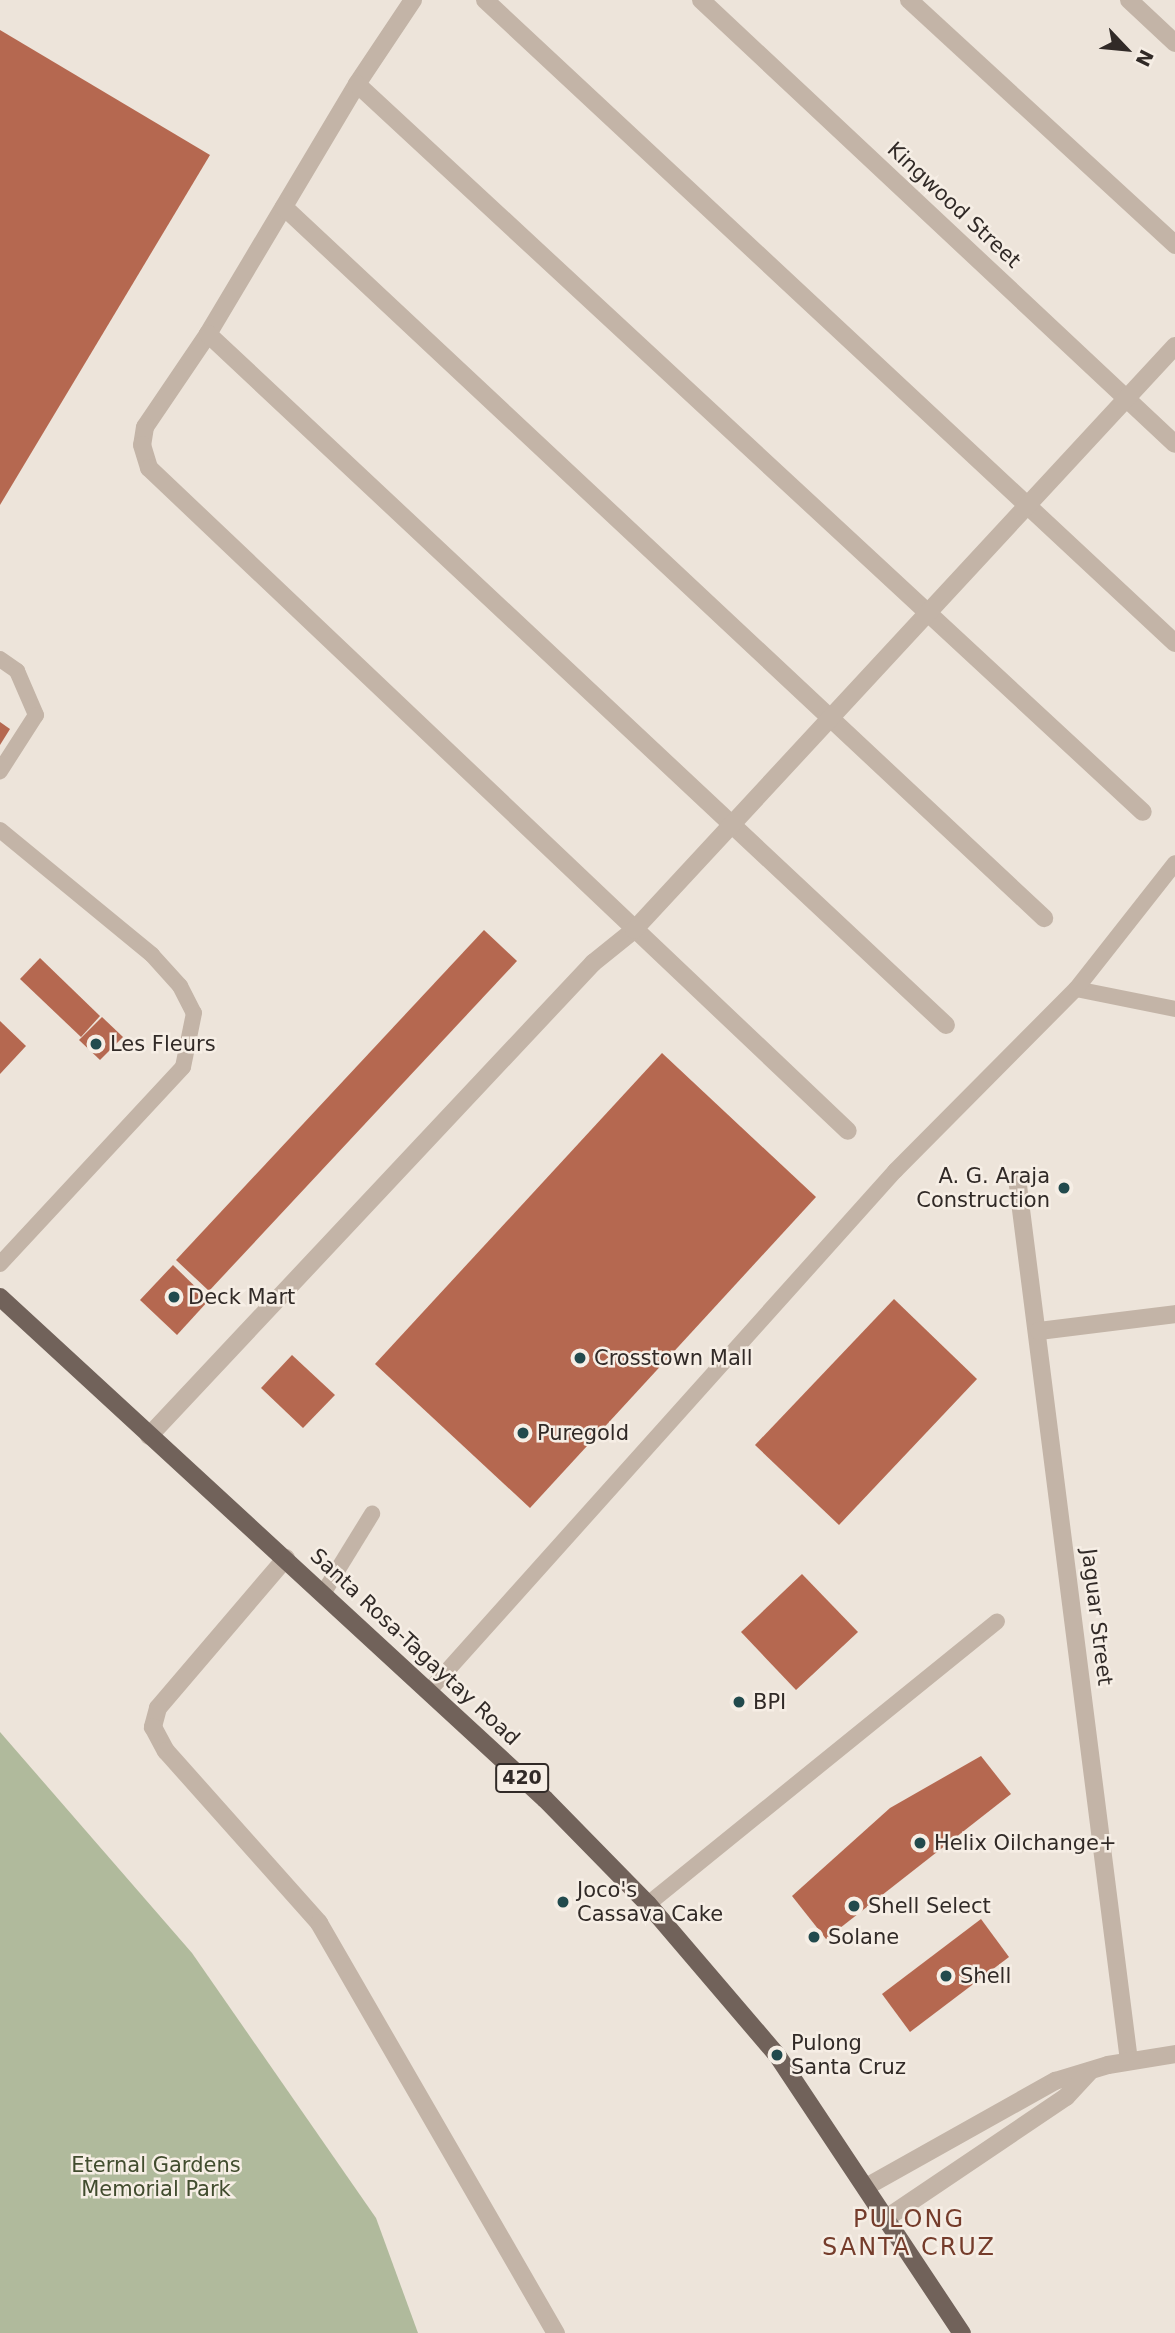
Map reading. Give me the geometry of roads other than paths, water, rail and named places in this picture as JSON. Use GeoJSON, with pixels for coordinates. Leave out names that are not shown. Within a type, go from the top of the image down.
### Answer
{"type":"FeatureCollection","features":[{"type":"Feature","properties":{"kind":"main road","name":"Santa Rosa-Tagaytay Road"},"geometry":{"type":"LineString","coordinates":[[0,1297],[149,1436],[324,1592],[545,1799],[649,1903],[777,2055],[888,2217],[961,2333]]}},
{"type":"Feature","properties":{"kind":"street"},"geometry":{"type":"LineString","coordinates":[[413,0],[357,84],[208,334],[145,427],[142,445],[149,468],[848,1131]]}},
{"type":"Feature","properties":{"kind":"street"},"geometry":{"type":"LineString","coordinates":[[485,0],[1029,504],[1175,643]]}},
{"type":"Feature","properties":{"kind":"street","name":"Kingwood Street"},"geometry":{"type":"LineString","coordinates":[[701,0],[1175,444]]}},
{"type":"Feature","properties":{"kind":"street"},"geometry":{"type":"LineString","coordinates":[[909,0],[1175,245]]}},
{"type":"Feature","properties":{"kind":"street"},"geometry":{"type":"LineString","coordinates":[[1129,0],[1175,43]]}},
{"type":"Feature","properties":{"kind":"street"},"geometry":{"type":"LineString","coordinates":[[357,84],[930,611],[1143,812]]}},
{"type":"Feature","properties":{"kind":"street"},"geometry":{"type":"LineString","coordinates":[[284,207],[832,716],[1044,918]]}},
{"type":"Feature","properties":{"kind":"street"},"geometry":{"type":"LineString","coordinates":[[208,334],[734,823],[946,1025]]}},
{"type":"Feature","properties":{"kind":"street"},"geometry":{"type":"LineString","coordinates":[[149,1436],[593,963],[634,930],[1175,346]]}},
{"type":"Feature","properties":{"kind":"street","name":"Jaguar Street"},"geometry":{"type":"LineString","coordinates":[[1017,1178],[1039,1331],[1129,2061]]}},
{"type":"Feature","properties":{"kind":"street"},"geometry":{"type":"LineString","coordinates":[[1039,1331],[1175,1314]]}},
{"type":"Feature","properties":{"kind":"street"},"geometry":{"type":"LineString","coordinates":[[286,1558],[158,1708],[153,1727],[166,1751],[319,1923],[555,2333]]}},
{"type":"Feature","properties":{"kind":"street"},"geometry":{"type":"LineString","coordinates":[[866,2187],[1055,2081],[1129,2061],[1175,2054]]}},
{"type":"Feature","properties":{"kind":"street"},"geometry":{"type":"LineString","coordinates":[[888,2217],[1066,2097],[1089,2072]]}},
{"type":"Feature","properties":{"kind":"lane"},"geometry":{"type":"LineString","coordinates":[[0,659],[18,671],[36,715],[0,771]]}},
{"type":"Feature","properties":{"kind":"lane"},"geometry":{"type":"LineString","coordinates":[[0,830],[152,955],[180,986],[194,1013],[183,1067],[0,1264]]}},
{"type":"Feature","properties":{"kind":"lane"},"geometry":{"type":"LineString","coordinates":[[428,1692],[895,1171],[1076,989],[1175,863]]}},
{"type":"Feature","properties":{"kind":"lane"},"geometry":{"type":"LineString","coordinates":[[1076,989],[1175,1009]]}},
{"type":"Feature","properties":{"kind":"lane"},"geometry":{"type":"LineString","coordinates":[[324,1592],[372,1514]]}},
{"type":"Feature","properties":{"kind":"lane"},"geometry":{"type":"LineString","coordinates":[[649,1903],[996,1621]]}},
{"type":"Feature","properties":{"kind":"place","name":"Les Fleurs"},"geometry":{"type":"Point","coordinates":[96,1044]}},
{"type":"Feature","properties":{"kind":"place","name":"A. G. Araja Construction"},"geometry":{"type":"Point","coordinates":[1064,1188]}},
{"type":"Feature","properties":{"kind":"place","name":"Deck Mart"},"geometry":{"type":"Point","coordinates":[174,1297]}},
{"type":"Feature","properties":{"kind":"place","name":"Crosstown Mall"},"geometry":{"type":"Point","coordinates":[580,1358]}},
{"type":"Feature","properties":{"kind":"place","name":"Puregold"},"geometry":{"type":"Point","coordinates":[523,1433]}},
{"type":"Feature","properties":{"kind":"place","name":"BPI"},"geometry":{"type":"Point","coordinates":[739,1702]}},
{"type":"Feature","properties":{"kind":"place","name":"Helix Oilchange+"},"geometry":{"type":"Point","coordinates":[920,1843]}},
{"type":"Feature","properties":{"kind":"place","name":"Joco's Cassava Cake"},"geometry":{"type":"Point","coordinates":[563,1902]}},
{"type":"Feature","properties":{"kind":"place","name":"Shell Select"},"geometry":{"type":"Point","coordinates":[854,1906]}},
{"type":"Feature","properties":{"kind":"place","name":"Solane"},"geometry":{"type":"Point","coordinates":[814,1937]}},
{"type":"Feature","properties":{"kind":"place","name":"Shell"},"geometry":{"type":"Point","coordinates":[946,1976]}},
{"type":"Feature","properties":{"kind":"place","name":"Pulong Santa Cruz"},"geometry":{"type":"Point","coordinates":[777,2055]}},
{"type":"Feature","properties":{"kind":"district","name":"PULONG SANTA CRUZ"},"geometry":{"type":"Point","coordinates":[909,2234]}},
{"type":"Feature","properties":{"kind":"park label","name":"Eternal Gardens Memorial Park"},"geometry":{"type":"Point","coordinates":[156,2177]}}]}
